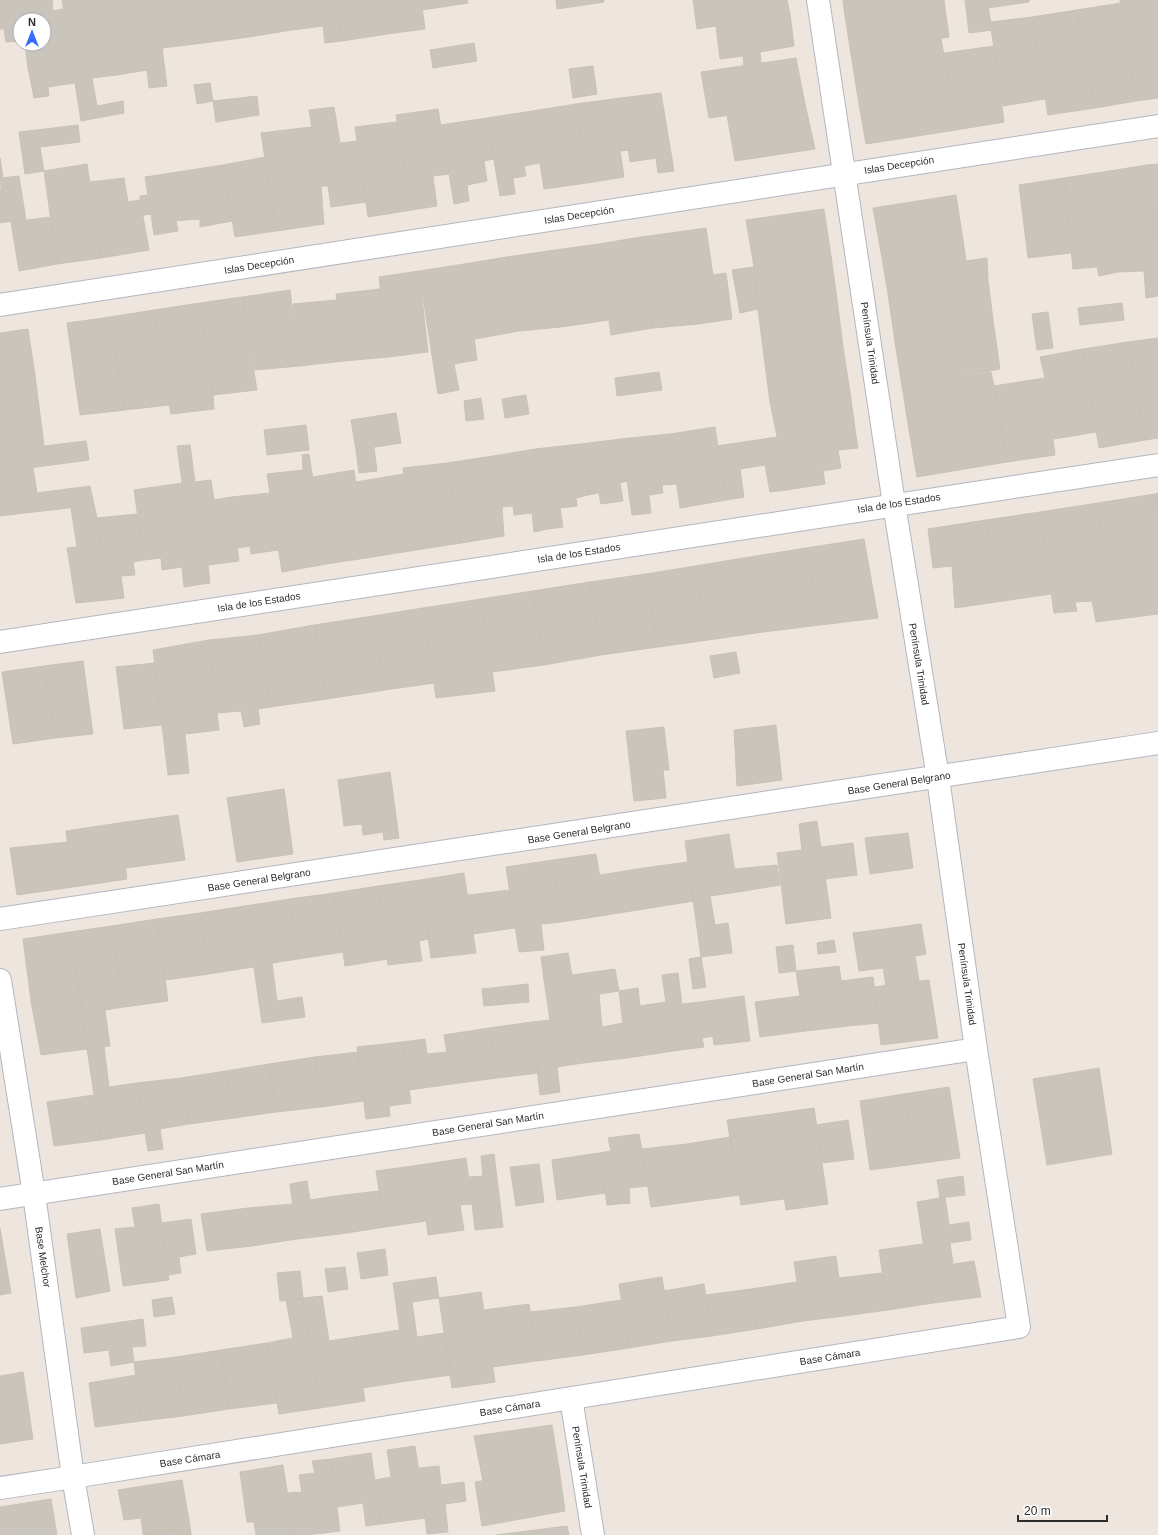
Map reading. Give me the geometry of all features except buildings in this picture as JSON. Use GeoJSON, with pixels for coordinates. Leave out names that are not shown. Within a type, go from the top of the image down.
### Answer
{"type":"FeatureCollection","features":[{"type":"Feature","properties":{"kind":"street","name":"Península Trinidad"},"geometry":{"type":"LineString","coordinates":[[818,0],[894,504],[938,778],[976,1049],[1019,1327]]}},
{"type":"Feature","properties":{"kind":"street","name":"Islas Decepción"},"geometry":{"type":"LineString","coordinates":[[0,305],[1158,126]]}},
{"type":"Feature","properties":{"kind":"street","name":"Isla de los Estados"},"geometry":{"type":"LineString","coordinates":[[0,642],[1158,464]]}},
{"type":"Feature","properties":{"kind":"street","name":"Base General Belgrano"},"geometry":{"type":"LineString","coordinates":[[0,919],[938,778],[1158,743]]}},
{"type":"Feature","properties":{"kind":"street","name":"Base Melchor"},"geometry":{"type":"LineString","coordinates":[[0,980],[34,1194],[73,1477],[83,1535]]}},
{"type":"Feature","properties":{"kind":"street","name":"Base General San Martín"},"geometry":{"type":"LineString","coordinates":[[0,1199],[976,1049]]}},
{"type":"Feature","properties":{"kind":"street","name":"Base Cámara"},"geometry":{"type":"LineString","coordinates":[[0,1488],[1019,1327]]}},
{"type":"Feature","properties":{"kind":"street","name":"Península Trinidad"},"geometry":{"type":"LineString","coordinates":[[571,1398],[593,1535]]}}]}
